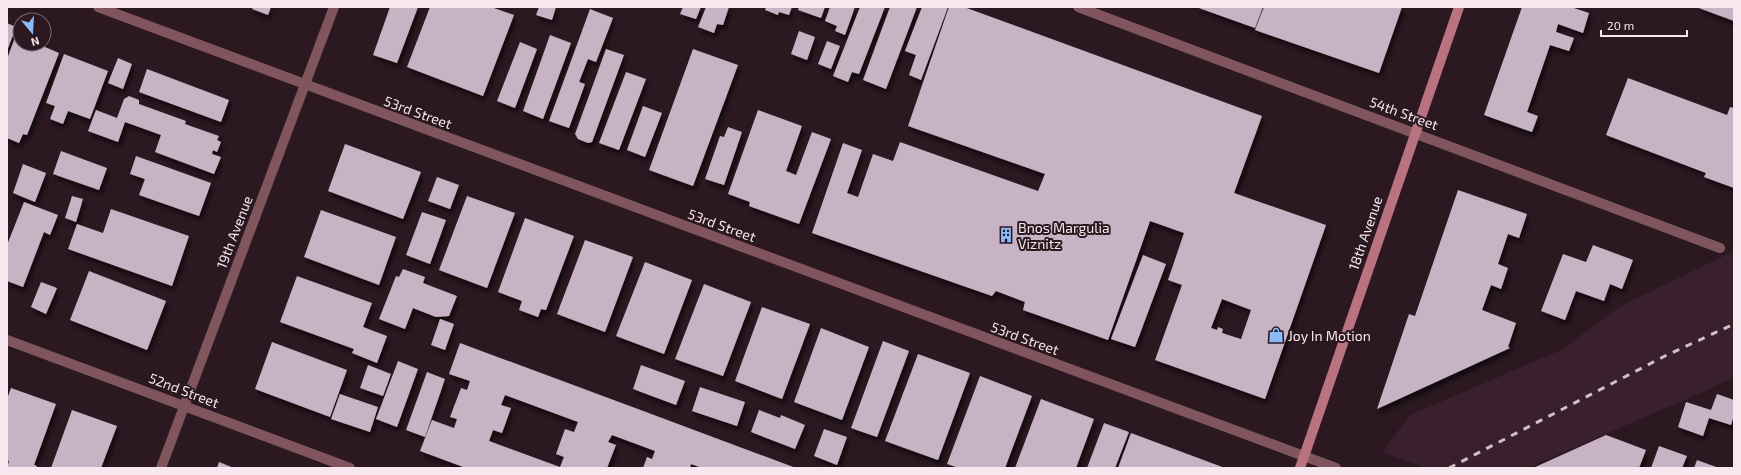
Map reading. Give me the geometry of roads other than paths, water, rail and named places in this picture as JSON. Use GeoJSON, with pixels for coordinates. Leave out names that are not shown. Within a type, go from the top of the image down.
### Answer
{"type":"FeatureCollection","features":[{"type":"Feature","properties":{"kind":"street","name":"53rd Street"},"geometry":{"type":"LineString","coordinates":[[98,7],[1336,468]]}},
{"type":"Feature","properties":{"kind":"street","name":"19th Avenue"},"geometry":{"type":"LineString","coordinates":[[161,468],[334,7]]}},
{"type":"Feature","properties":{"kind":"street","name":"54th Street"},"geometry":{"type":"LineString","coordinates":[[1078,7],[1415,132],[1720,248]]}},
{"type":"Feature","properties":{"kind":"street","name":"18th Avenue"},"geometry":{"type":"LineString","coordinates":[[1300,468],[1459,7]]}},
{"type":"Feature","properties":{"kind":"street","name":"52nd Street"},"geometry":{"type":"LineString","coordinates":[[7,340],[350,468]]}},
{"type":"Feature","properties":{"kind":"railway"},"geometry":{"type":"LineString","coordinates":[[1449,468],[1665,356],[1734,324]]}},
{"type":"Feature","properties":{"kind":"place","name":"Bnos Margulia Viznitz"},"geometry":{"type":"Point","coordinates":[1006,235]}},
{"type":"Feature","properties":{"kind":"place","name":"Joy In Motion"},"geometry":{"type":"Point","coordinates":[1276,335]}}]}
